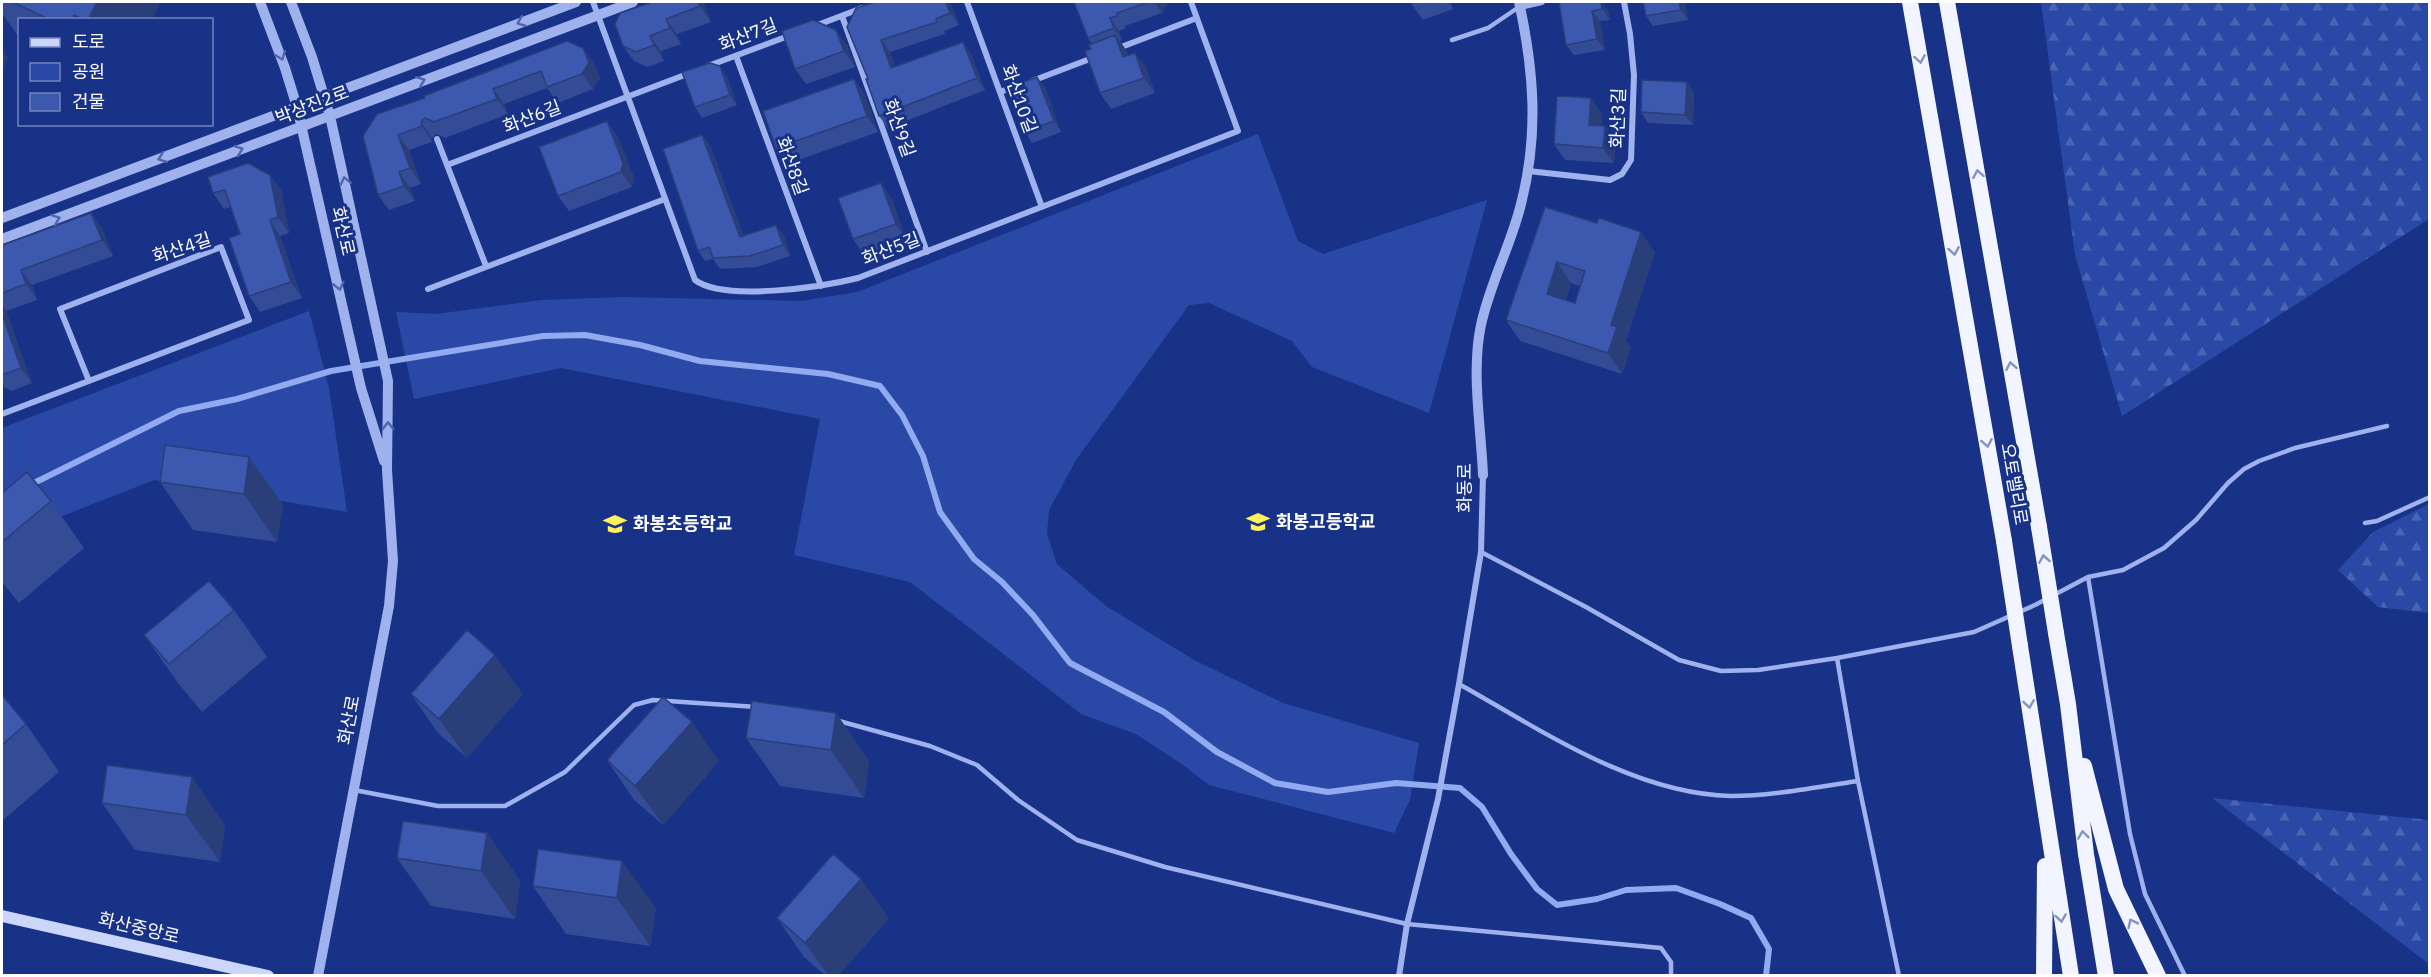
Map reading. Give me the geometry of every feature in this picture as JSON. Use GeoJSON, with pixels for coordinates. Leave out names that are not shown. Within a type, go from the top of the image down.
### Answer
{"type":"FeatureCollection","features":[{"type":"Feature","properties":{"kind":"highway","name":"오토밸리로"},"geometry":{"type":"LineString","coordinates":[[1910,2],[2004,541],[2071,975]]}},
{"type":"Feature","properties":{"kind":"highway","name":"오토밸리로"},"geometry":{"type":"LineString","coordinates":[[1947,2],[2068,704],[2086,854],[2106,975]]}},
{"type":"Feature","properties":{"kind":"highway"},"geometry":{"type":"LineString","coordinates":[[2068,704],[2116,889],[2158,975]]}},
{"type":"Feature","properties":{"kind":"highway"},"geometry":{"type":"LineString","coordinates":[[2044,802],[2044,975]]}},
{"type":"Feature","properties":{"kind":"main road","name":"화산중앙로"},"geometry":{"type":"LineString","coordinates":[[2,916],[268,975]]}},
{"type":"Feature","properties":{"kind":"street","name":"화산로"},"geometry":{"type":"LineString","coordinates":[[260,2],[297,107],[361,388],[387,470]]}},
{"type":"Feature","properties":{"kind":"street","name":"화산로"},"geometry":{"type":"LineString","coordinates":[[291,2],[330,116],[388,381],[387,470],[393,561],[389,606],[318,975]]}},
{"type":"Feature","properties":{"kind":"street","name":"박상진2로"},"geometry":{"type":"LineString","coordinates":[[2,218],[576,2]]}},
{"type":"Feature","properties":{"kind":"street","name":"화산5길"},"geometry":{"type":"LineString","coordinates":[[593,2],[695,280],[702,286],[727,291],[798,289],[858,278],[1238,131],[1191,2]]}},
{"type":"Feature","properties":{"kind":"street","name":"박상진2로"},"geometry":{"type":"LineString","coordinates":[[2,239],[633,2]]}},
{"type":"Feature","properties":{"kind":"street","name":"화산10길"},"geometry":{"type":"LineString","coordinates":[[967,2],[1042,207]]}},
{"type":"Feature","properties":{"kind":"street"},"geometry":{"type":"LineString","coordinates":[[1520,4],[1542,2]]}},
{"type":"Feature","properties":{"kind":"street","name":"화산3길"},"geometry":{"type":"LineString","coordinates":[[1528,171],[1610,180],[1622,174],[1631,160],[1634,75],[1624,2]]}},
{"type":"Feature","properties":{"kind":"street","name":"화동로"},"geometry":{"type":"LineString","coordinates":[[1399,975],[1407,924],[1443,774],[1481,552],[1483,475],[1477,382],[1481,326],[1521,205],[1534,133],[1532,81],[1520,4]]}},
{"type":"Feature","properties":{"kind":"street"},"geometry":{"type":"LineString","coordinates":[[810,28],[870,5]]}},
{"type":"Feature","properties":{"kind":"street","name":"화산9길"},"geometry":{"type":"LineString","coordinates":[[842,16],[927,252]]}},
{"type":"Feature","properties":{"kind":"street"},"geometry":{"type":"LineString","coordinates":[[1109,51],[1197,18]]}},
{"type":"Feature","properties":{"kind":"street","name":"화산7길"},"geometry":{"type":"LineString","coordinates":[[704,68],[800,32]]}},
{"type":"Feature","properties":{"kind":"street"},"geometry":{"type":"LineString","coordinates":[[1000,92],[1098,55]]}},
{"type":"Feature","properties":{"kind":"street","name":"화산8길"},"geometry":{"type":"LineString","coordinates":[[736,56],[820,286]]}},
{"type":"Feature","properties":{"kind":"street"},"geometry":{"type":"LineString","coordinates":[[628,96],[694,72]]}},
{"type":"Feature","properties":{"kind":"street","name":"화산6길"},"geometry":{"type":"LineString","coordinates":[[447,165],[628,96]]}},
{"type":"Feature","properties":{"kind":"street"},"geometry":{"type":"LineString","coordinates":[[437,139],[486,266]]}},
{"type":"Feature","properties":{"kind":"street"},"geometry":{"type":"LineString","coordinates":[[428,289],[665,199]]}},
{"type":"Feature","properties":{"kind":"street","name":"화산4길"},"geometry":{"type":"LineString","coordinates":[[2,414],[89,381],[249,320],[221,247],[60,309],[89,381]]}},
{"type":"Feature","properties":{"kind":"lane"},"geometry":{"type":"LineString","coordinates":[[1452,40],[1488,28],[1520,4]]}},
{"type":"Feature","properties":{"kind":"lane"},"geometry":{"type":"LineString","coordinates":[[1481,552],[1586,607],[1679,660],[1721,671],[1758,670],[1837,658],[1974,632],[2088,577],[2123,570],[2164,548],[2196,520],[2228,483],[2244,469],[2259,461],[2295,448],[2387,426]]}},
{"type":"Feature","properties":{"kind":"lane"},"geometry":{"type":"LineString","coordinates":[[2365,523],[2377,521],[2430,497]]}},
{"type":"Feature","properties":{"kind":"lane"},"geometry":{"type":"LineString","coordinates":[[2088,577],[2130,834],[2145,894],[2185,975]]}},
{"type":"Feature","properties":{"kind":"lane"},"geometry":{"type":"LineString","coordinates":[[1837,658],[1858,781],[1899,975]]}},
{"type":"Feature","properties":{"kind":"lane"},"geometry":{"type":"LineString","coordinates":[[1459,684],[1570,746],[1630,774],[1688,791],[1731,796],[1781,792],[1858,781]]}},
{"type":"Feature","properties":{"kind":"lane"},"geometry":{"type":"LineString","coordinates":[[352,789],[438,806],[505,806],[565,772],[634,705],[653,700],[765,707]]}},
{"type":"Feature","properties":{"kind":"lane"},"geometry":{"type":"LineString","coordinates":[[832,719],[930,746],[977,765],[1018,800],[1077,840],[1165,867],[1407,924],[1661,948],[1671,962],[1671,975]]}},
{"type":"Feature","properties":{"kind":"green space"},"geometry":{"type":"Polygon","coordinates":[[[2041,2],[2429,2],[2429,219],[2122,416],[2075,255],[2041,2]]]}},
{"type":"Feature","properties":{"kind":"green space"},"geometry":{"type":"Polygon","coordinates":[[[1258,134],[1298,241],[1323,254],[1487,200],[1429,413],[1312,367],[1292,341],[1209,303],[1189,305],[1076,460],[1049,510],[1047,534],[1057,564],[1106,606],[1194,660],[1283,703],[1419,743],[1410,800],[1394,833],[1209,785],[1136,734],[1081,714],[910,582],[794,555],[820,419],[561,368],[414,399],[396,312],[436,314],[542,300],[624,297],[801,301],[857,292],[1258,134]]]}},
{"type":"Feature","properties":{"kind":"green space"},"geometry":{"type":"Polygon","coordinates":[[[309,311],[329,388],[347,512],[154,480],[32,528],[2,552],[2,428],[309,311]]]}},
{"type":"Feature","properties":{"kind":"green space"},"geometry":{"type":"Polygon","coordinates":[[[2429,504],[2429,613],[2378,607],[2338,570],[2373,532],[2429,504]]]}},
{"type":"Feature","properties":{"kind":"green space"},"geometry":{"type":"Polygon","coordinates":[[[2212,798],[2429,820],[2429,964],[2212,798]]]}},
{"type":"Feature","properties":{"kind":"building"},"geometry":{"type":"Polygon","coordinates":[[[12,2],[97,2],[89,18],[74,15],[73,18],[47,18],[12,2]]]}},
{"type":"Feature","properties":{"kind":"building"},"geometry":{"type":"Polygon","coordinates":[[[652,2],[698,2],[700,6],[666,19],[670,28],[650,36],[654,45],[636,52],[623,46],[615,24],[620,13],[652,2]]]}},
{"type":"Feature","properties":{"kind":"building"},"geometry":{"type":"Polygon","coordinates":[[[875,2],[946,2],[950,13],[936,19],[937,22],[881,40],[891,68],[963,42],[977,78],[879,116],[866,79],[868,79],[847,27],[856,8],[875,2]]]}},
{"type":"Feature","properties":{"kind":"building"},"geometry":{"type":"Polygon","coordinates":[[[1074,2],[1149,2],[1117,13],[1117,16],[1110,18],[1114,28],[1088,38],[1074,2]]]}},
{"type":"Feature","properties":{"kind":"building"},"geometry":{"type":"Polygon","coordinates":[[[1559,2],[1601,2],[1602,9],[1592,11],[1597,39],[1566,45],[1559,2]]]}},
{"type":"Feature","properties":{"kind":"building"},"geometry":{"type":"Polygon","coordinates":[[[1643,2],[1679,2],[1681,10],[1646,16],[1643,2]]]}},
{"type":"Feature","properties":{"kind":"building"},"geometry":{"type":"Polygon","coordinates":[[[813,20],[836,30],[844,51],[795,69],[782,31],[813,20]]]}},
{"type":"Feature","properties":{"kind":"building"},"geometry":{"type":"Polygon","coordinates":[[[1115,35],[1123,57],[1135,53],[1144,78],[1100,93],[1085,51],[1091,49],[1089,45],[1115,35]]]}},
{"type":"Feature","properties":{"kind":"building"},"geometry":{"type":"Polygon","coordinates":[[[567,41],[583,48],[589,63],[582,74],[547,87],[541,71],[493,89],[497,99],[434,122],[425,118],[421,122],[422,126],[398,135],[410,168],[399,172],[404,186],[378,195],[363,136],[377,114],[425,98],[424,96],[567,41]]]}},
{"type":"Feature","properties":{"kind":"building"},"geometry":{"type":"Polygon","coordinates":[[[710,63],[720,66],[730,95],[695,107],[682,72],[710,63]]]}},
{"type":"Feature","properties":{"kind":"building"},"geometry":{"type":"Polygon","coordinates":[[[1037,77],[1054,121],[1025,132],[1011,95],[1018,84],[1037,77]]]}},
{"type":"Feature","properties":{"kind":"building"},"geometry":{"type":"Polygon","coordinates":[[[854,79],[867,116],[776,148],[763,111],[854,79]]]}},
{"type":"Feature","properties":{"kind":"building"},"geometry":{"type":"Polygon","coordinates":[[[1642,80],[1687,82],[1685,115],[1641,112],[1642,80]]]}},
{"type":"Feature","properties":{"kind":"building"},"geometry":{"type":"Polygon","coordinates":[[[1557,96],[1591,98],[1589,125],[1605,126],[1603,148],[1554,144],[1557,96]]]}},
{"type":"Feature","properties":{"kind":"building"},"geometry":{"type":"Polygon","coordinates":[[[607,121],[623,163],[621,172],[558,196],[539,147],[607,121]]]}},
{"type":"Feature","properties":{"kind":"building"},"geometry":{"type":"Polygon","coordinates":[[[702,135],[740,237],[776,225],[783,245],[750,256],[713,258],[709,247],[698,251],[663,149],[702,135]]]}},
{"type":"Feature","properties":{"kind":"building"},"geometry":{"type":"Polygon","coordinates":[[[248,163],[270,175],[278,217],[270,220],[291,282],[249,296],[229,238],[240,234],[225,190],[213,193],[208,177],[248,163]]]}},
{"type":"Feature","properties":{"kind":"building"},"geometry":{"type":"Polygon","coordinates":[[[881,183],[896,224],[853,239],[838,198],[881,183]]]}},
{"type":"Feature","properties":{"kind":"building"},"geometry":{"type":"Polygon","coordinates":[[[1545,207],[1597,223],[1599,218],[1641,232],[1611,325],[1617,327],[1608,353],[1506,320],[1545,207]],[[1557,262],[1547,294],[1575,303],[1585,271],[1557,262]]]}},
{"type":"Feature","properties":{"kind":"building"},"geometry":{"type":"Polygon","coordinates":[[[91,213],[102,240],[21,270],[26,284],[2,293],[2,245],[91,213]]]}},
{"type":"Feature","properties":{"kind":"building"},"geometry":{"type":"Polygon","coordinates":[[[2,314],[21,368],[2,375],[2,314]]]}},
{"type":"Feature","properties":{"kind":"building"},"geometry":{"type":"Polygon","coordinates":[[[165,445],[249,457],[244,494],[160,482],[165,445]]]}},
{"type":"Feature","properties":{"kind":"building"},"geometry":{"type":"Polygon","coordinates":[[[27,472],[51,501],[2,542],[2,493],[27,472]]]}},
{"type":"Feature","properties":{"kind":"building"},"geometry":{"type":"Polygon","coordinates":[[[209,581],[234,610],[169,664],[144,635],[209,581]]]}},
{"type":"Feature","properties":{"kind":"building"},"geometry":{"type":"Polygon","coordinates":[[[467,630],[495,655],[439,719],[411,694],[467,630]]]}},
{"type":"Feature","properties":{"kind":"building"},"geometry":{"type":"Polygon","coordinates":[[[2,695],[26,724],[2,745],[2,695]]]}},
{"type":"Feature","properties":{"kind":"building"},"geometry":{"type":"Polygon","coordinates":[[[663,697],[692,722],[635,786],[607,760],[663,697]]]}},
{"type":"Feature","properties":{"kind":"building"},"geometry":{"type":"Polygon","coordinates":[[[752,701],[836,713],[831,750],[746,738],[752,701]]]}},
{"type":"Feature","properties":{"kind":"building"},"geometry":{"type":"Polygon","coordinates":[[[107,765],[192,777],[186,815],[102,803],[107,765]]]}},
{"type":"Feature","properties":{"kind":"building"},"geometry":{"type":"Polygon","coordinates":[[[403,821],[487,833],[481,871],[397,858],[403,821]]]}},
{"type":"Feature","properties":{"kind":"building"},"geometry":{"type":"Polygon","coordinates":[[[538,849],[622,861],[617,898],[533,886],[538,849]]]}},
{"type":"Feature","properties":{"kind":"building"},"geometry":{"type":"Polygon","coordinates":[[[833,854],[861,879],[805,943],[777,918],[833,854]]]}},
{"type":"Feature","properties":{"kind":"waterway"},"geometry":{"type":"LineString","coordinates":[[30,485],[179,411],[237,399],[331,371],[543,336],[585,335],[640,345],[700,361],[828,374],[880,386],[902,415],[923,456],[940,512],[974,559],[1002,582],[1033,615],[1070,663],[1164,712],[1217,752],[1275,783],[1328,792],[1396,783],[1460,788],[1482,807],[1511,854],[1537,889],[1557,905],[1597,899],[1626,890],[1676,888],[1720,904],[1751,918],[1769,949],[1766,976]]}},
{"type":"Feature","properties":{"kind":"place","name":"화봉고등학교"},"geometry":{"type":"Point","coordinates":[1258,522]}},
{"type":"Feature","properties":{"kind":"place","name":"화봉초등학교"},"geometry":{"type":"Point","coordinates":[615,524]}}]}
